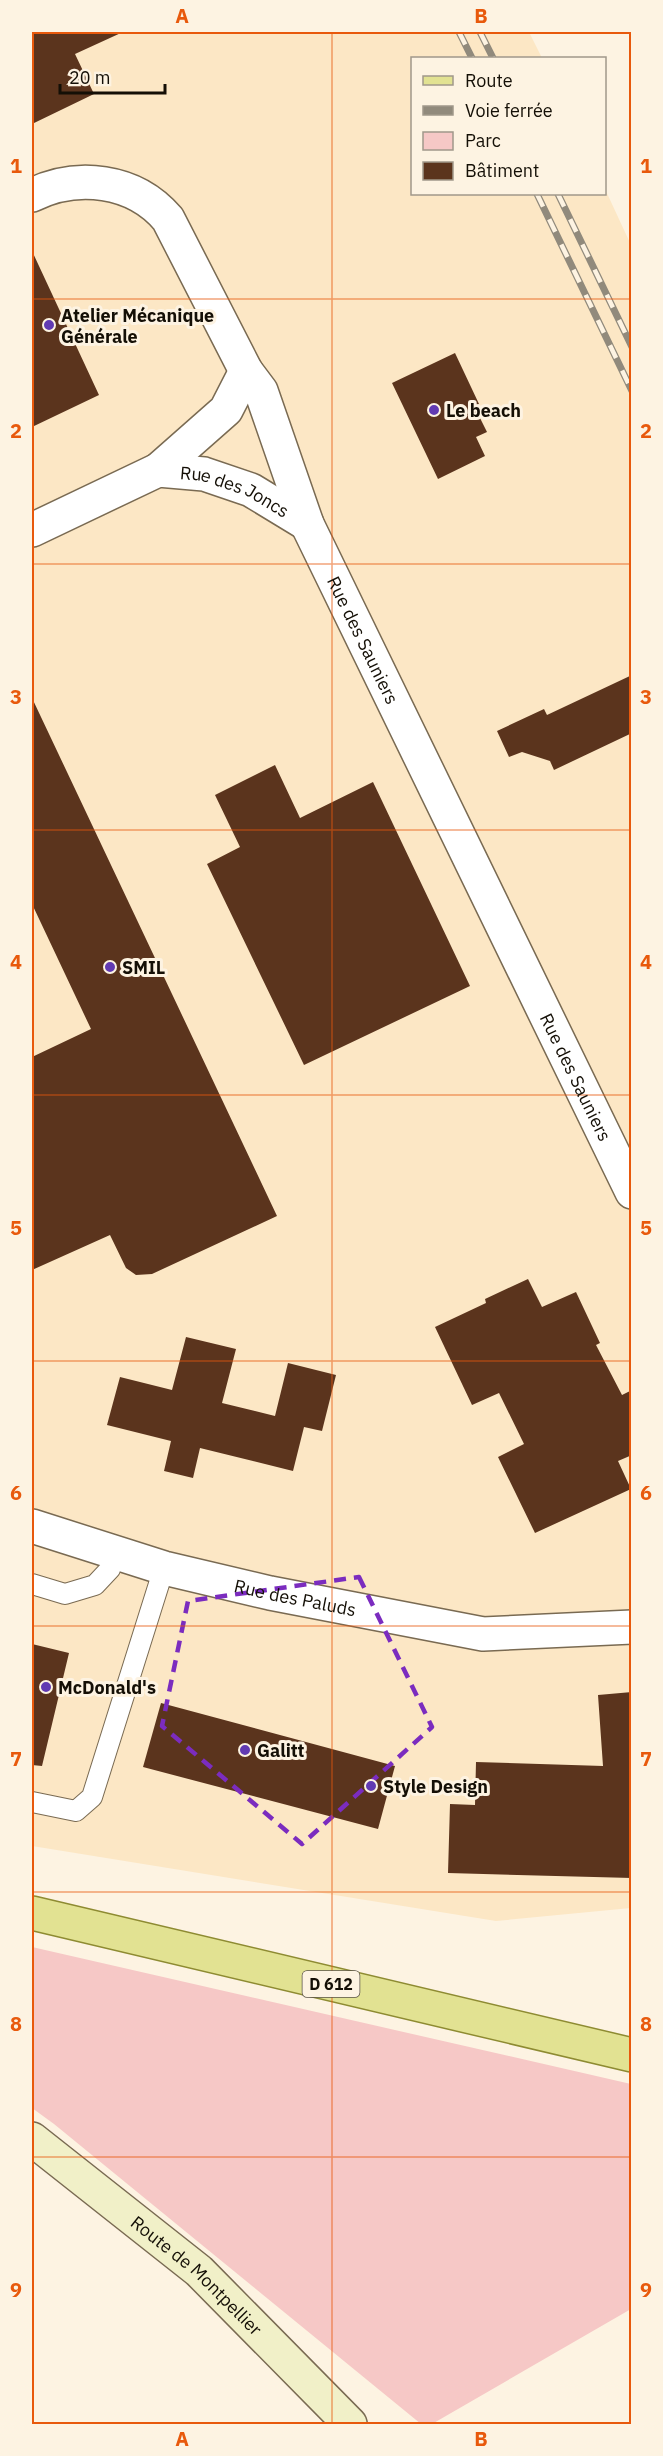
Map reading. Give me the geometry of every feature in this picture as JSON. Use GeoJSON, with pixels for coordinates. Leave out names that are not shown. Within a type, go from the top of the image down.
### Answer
{"type":"FeatureCollection","features":[{"type":"Feature","properties":{"kind":"main road","name":"D 612"},"geometry":{"type":"LineString","coordinates":[[32,1913],[632,2055]]}},
{"type":"Feature","properties":{"kind":"main road","name":"Route de Montpellier"},"geometry":{"type":"LineString","coordinates":[[32,2139],[199,2271],[350,2424]]}},
{"type":"Feature","properties":{"kind":"street","name":"Rue des Sauniers"},"geometry":{"type":"LineString","coordinates":[[32,195],[49,186],[85,182],[115,185],[138,193],[157,206],[168,219],[246,371],[261,391],[307,524],[632,1192]]}},
{"type":"Feature","properties":{"kind":"street","name":"Rue des Joncs"},"geometry":{"type":"LineString","coordinates":[[32,530],[158,470],[226,410],[246,371]]}},
{"type":"Feature","properties":{"kind":"street","name":"Rue des Joncs"},"geometry":{"type":"LineString","coordinates":[[158,470],[204,474],[251,490],[307,524]]}},
{"type":"Feature","properties":{"kind":"street","name":"Rue des Paluds"},"geometry":{"type":"LineString","coordinates":[[32,1526],[164,1568],[270,1593],[483,1634],[564,1632],[632,1627]]}},
{"type":"Feature","properties":{"kind":"lane"},"geometry":{"type":"LineString","coordinates":[[32,1584],[65,1594],[95,1585],[110,1569],[115,1553]]}},
{"type":"Feature","properties":{"kind":"lane"},"geometry":{"type":"LineString","coordinates":[[32,1802],[76,1811],[92,1797],[164,1568]]}},
{"type":"Feature","properties":{"kind":"highlighted area"},"geometry":{"type":"Polygon","coordinates":[[[359,1577],[432,1727],[302,1844],[162,1726],[188,1601],[359,1577]]]}},
{"type":"Feature","properties":{"kind":"shaded area"},"geometry":{"type":"Polygon","coordinates":[[[32,32],[529,32],[542,57],[411,57],[411,195],[606,195],[606,191],[631,245],[631,1908],[496,1921],[32,1846],[32,32]]]}},
{"type":"Feature","properties":{"kind":"green space"},"geometry":{"type":"Polygon","coordinates":[[[32,1947],[631,2084],[631,2309],[432,2424],[421,2424],[32,2108],[32,1947]]]}},
{"type":"Feature","properties":{"kind":"building"},"geometry":{"type":"Polygon","coordinates":[[[32,32],[123,32],[75,54],[94,94],[32,124],[32,32]]]}},
{"type":"Feature","properties":{"kind":"building","name":"Atelier Mécanique Générale"},"geometry":{"type":"Polygon","coordinates":[[[32,251],[99,395],[32,427],[32,251]]]}},
{"type":"Feature","properties":{"kind":"building","name":"Le beach"},"geometry":{"type":"Polygon","coordinates":[[[455,353],[479,404],[474,406],[487,432],[476,437],[485,456],[438,479],[392,383],[455,353]]]}},
{"type":"Feature","properties":{"kind":"building"},"geometry":{"type":"Polygon","coordinates":[[[632,675],[632,733],[554,770],[550,761],[522,752],[509,757],[497,731],[544,709],[547,715],[632,675]]]}},
{"type":"Feature","properties":{"kind":"building","name":"SMIL"},"geometry":{"type":"Polygon","coordinates":[[[32,698],[277,1216],[152,1274],[136,1275],[126,1268],[110,1235],[32,1270],[32,1057],[91,1029],[32,904],[32,698]]]}},
{"type":"Feature","properties":{"kind":"building"},"geometry":{"type":"Polygon","coordinates":[[[275,765],[300,818],[373,782],[470,986],[304,1065],[207,864],[240,847],[215,795],[275,765]]]}},
{"type":"Feature","properties":{"kind":"building"},"geometry":{"type":"Polygon","coordinates":[[[528,1279],[542,1307],[576,1292],[600,1343],[596,1345],[622,1395],[632,1390],[632,1455],[618,1461],[631,1489],[535,1533],[498,1457],[524,1444],[499,1393],[472,1405],[435,1327],[486,1303],[485,1299],[528,1279]]]}},
{"type":"Feature","properties":{"kind":"building"},"geometry":{"type":"Polygon","coordinates":[[[186,1337],[236,1349],[222,1403],[275,1416],[288,1363],[336,1375],[322,1431],[304,1427],[293,1471],[200,1448],[193,1478],[164,1471],[171,1441],[107,1425],[120,1377],[172,1390],[186,1337]]]}},
{"type":"Feature","properties":{"kind":"building","name":"McDonald's"},"geometry":{"type":"Polygon","coordinates":[[[32,1644],[69,1653],[42,1766],[32,1765],[32,1644]]]}},
{"type":"Feature","properties":{"kind":"building"},"geometry":{"type":"Polygon","coordinates":[[[632,1692],[632,1878],[448,1873],[450,1804],[475,1805],[476,1762],[603,1766],[598,1695],[632,1692]]]}},
{"type":"Feature","properties":{"kind":"building"},"geometry":{"type":"Polygon","coordinates":[[[161,1703],[395,1766],[378,1829],[143,1767],[161,1703]]]}},
{"type":"Feature","properties":{"kind":"railway"},"geometry":{"type":"LineString","coordinates":[[459,32],[472,57]]}},
{"type":"Feature","properties":{"kind":"railway"},"geometry":{"type":"LineString","coordinates":[[480,32],[492,57]]}},
{"type":"Feature","properties":{"kind":"railway"},"geometry":{"type":"LineString","coordinates":[[537,195],[632,391]]}},
{"type":"Feature","properties":{"kind":"railway"},"geometry":{"type":"LineString","coordinates":[[558,195],[632,347]]}},
{"type":"Feature","properties":{"kind":"place","name":"Atelier Mécanique Générale"},"geometry":{"type":"Point","coordinates":[49,325]}},
{"type":"Feature","properties":{"kind":"place","name":"Le beach"},"geometry":{"type":"Point","coordinates":[434,410]}},
{"type":"Feature","properties":{"kind":"place","name":"SMIL"},"geometry":{"type":"Point","coordinates":[110,967]}},
{"type":"Feature","properties":{"kind":"place","name":"McDonald's"},"geometry":{"type":"Point","coordinates":[46,1687]}},
{"type":"Feature","properties":{"kind":"place","name":"Galitt"},"geometry":{"type":"Point","coordinates":[245,1750]}},
{"type":"Feature","properties":{"kind":"place","name":"Style Design"},"geometry":{"type":"Point","coordinates":[371,1786]}}]}
